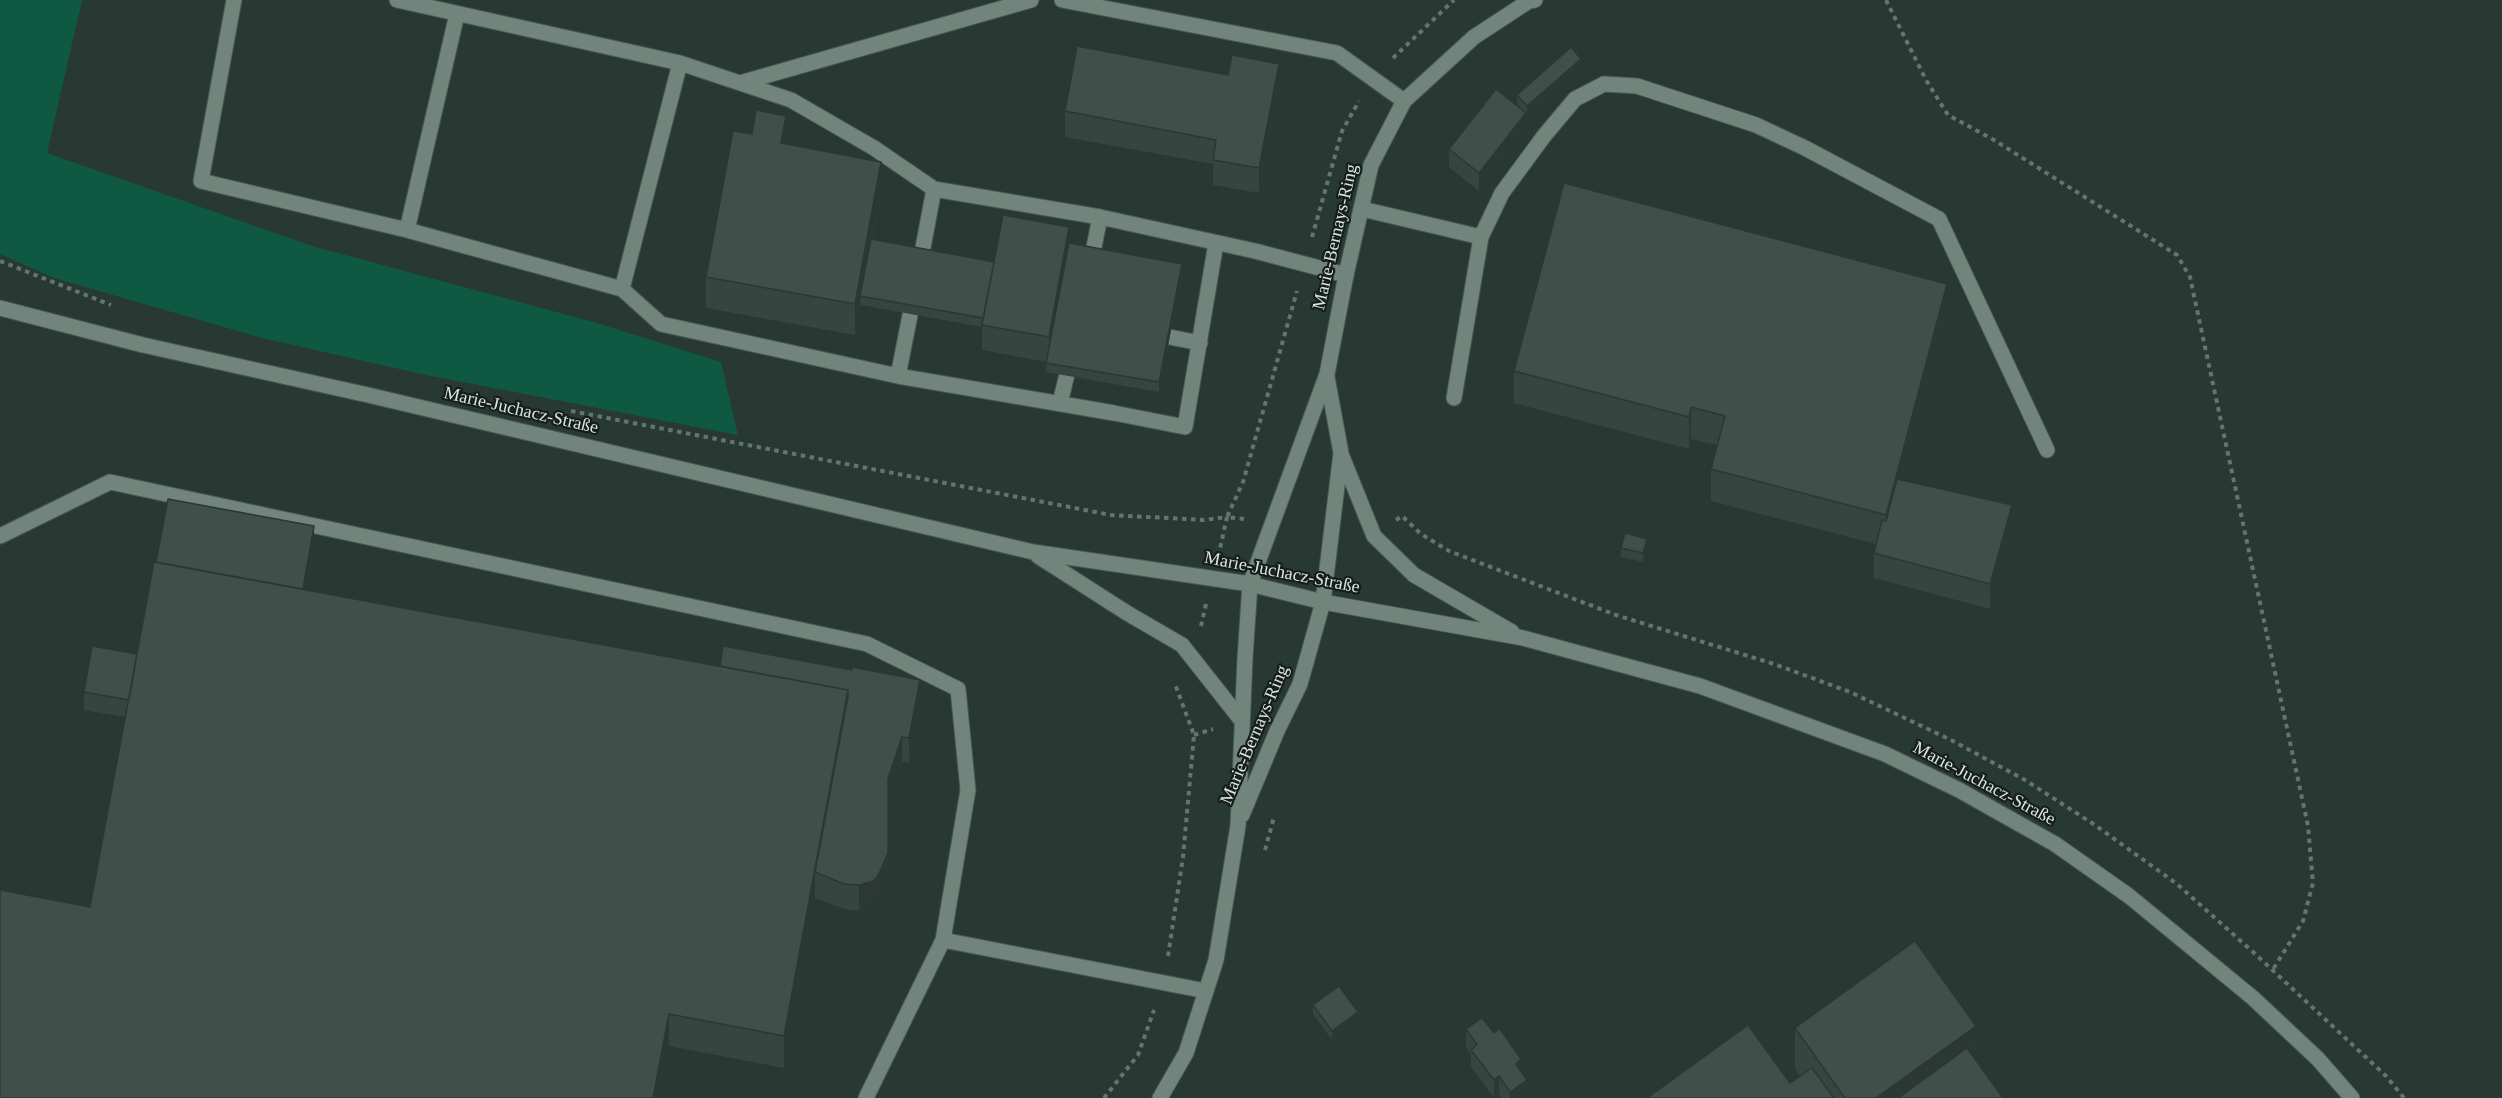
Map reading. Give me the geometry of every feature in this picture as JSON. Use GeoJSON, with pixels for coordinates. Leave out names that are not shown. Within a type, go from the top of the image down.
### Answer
{"type":"FeatureCollection","features":[{"type":"Feature","properties":{"kind":"street"},"geometry":{"type":"LineString","coordinates":[[234,0],[201,180],[407,230],[622,289],[661,324],[898,376],[1185,427],[1216,243]]}},
{"type":"Feature","properties":{"kind":"street"},"geometry":{"type":"LineString","coordinates":[[398,0],[680,63],[791,100],[874,148],[934,189],[1100,217],[1346,275]]}},
{"type":"Feature","properties":{"kind":"street"},"geometry":{"type":"LineString","coordinates":[[740,83],[1031,0]]}},
{"type":"Feature","properties":{"kind":"street"},"geometry":{"type":"LineString","coordinates":[[1062,0],[1337,53],[1404,100]]}},
{"type":"Feature","properties":{"kind":"street","name":"Marie-Bernays-Ring"},"geometry":{"type":"LineString","coordinates":[[1160,1098],[1186,1053],[1216,960],[1238,826],[1250,584],[1326,374],[1371,165],[1404,100],[1473,37],[1529,1],[1535,0]]}},
{"type":"Feature","properties":{"kind":"street"},"geometry":{"type":"LineString","coordinates":[[407,230],[457,14]]}},
{"type":"Feature","properties":{"kind":"street"},"geometry":{"type":"LineString","coordinates":[[622,289],[680,63]]}},
{"type":"Feature","properties":{"kind":"street"},"geometry":{"type":"LineString","coordinates":[[1454,399],[1481,237],[1502,193],[1575,99],[1604,84],[1637,86],[1756,125],[1805,148],[1939,219],[2047,450]]}},
{"type":"Feature","properties":{"kind":"street"},"geometry":{"type":"LineString","coordinates":[[898,376],[934,189]]}},
{"type":"Feature","properties":{"kind":"street"},"geometry":{"type":"LineString","coordinates":[[1362,209],[1481,237]]}},
{"type":"Feature","properties":{"kind":"street"},"geometry":{"type":"LineString","coordinates":[[1087,286],[1100,217]]}},
{"type":"Feature","properties":{"kind":"street","name":"Marie-Juchacz-Straße"},"geometry":{"type":"LineString","coordinates":[[0,308],[143,345],[380,398],[1033,552],[1250,584],[1323,602],[1523,638],[1701,686],[1885,754],[1959,790],[2055,844],[2129,896],[2253,998],[2318,1059],[2352,1098]]}},
{"type":"Feature","properties":{"kind":"street"},"geometry":{"type":"LineString","coordinates":[[1134,330],[1200,343]]}},
{"type":"Feature","properties":{"kind":"street"},"geometry":{"type":"LineString","coordinates":[[1060,403],[1075,341]]}},
{"type":"Feature","properties":{"kind":"street","name":"Marie-Bernays-Ring"},"geometry":{"type":"LineString","coordinates":[[1238,826],[1277,731],[1300,684],[1323,602],[1341,453],[1326,374]]}},
{"type":"Feature","properties":{"kind":"street","name":"Marie-Juchacz-Straße"},"geometry":{"type":"LineString","coordinates":[[1341,453],[1374,536],[1414,575],[1523,638]]}},
{"type":"Feature","properties":{"kind":"street"},"geometry":{"type":"LineString","coordinates":[[0,536],[110,482],[867,644],[958,689],[968,790],[943,940],[866,1098]]}},
{"type":"Feature","properties":{"kind":"street","name":"Marie-Juchacz-Straße"},"geometry":{"type":"LineString","coordinates":[[1033,552],[1127,613],[1182,645],[1242,721]]}},
{"type":"Feature","properties":{"kind":"street"},"geometry":{"type":"LineString","coordinates":[[943,940],[1206,991]]}},
{"type":"Feature","properties":{"kind":"path"},"geometry":{"type":"LineString","coordinates":[[1104,1098],[1138,1055],[1164,983],[1183,857],[1194,735],[1175,686],[1178,668],[1193,659],[1227,517],[1243,482],[1342,131],[1372,77],[1454,0]]}},
{"type":"Feature","properties":{"kind":"path"},"geometry":{"type":"LineString","coordinates":[[1886,0],[1926,80],[1947,116],[1994,140],[2177,255],[2190,277],[2307,826],[2313,883],[2303,921],[2273,971],[2253,998]]}},
{"type":"Feature","properties":{"kind":"path"},"geometry":{"type":"LineString","coordinates":[[0,261],[113,306]]}},
{"type":"Feature","properties":{"kind":"path"},"geometry":{"type":"LineString","coordinates":[[565,410],[1111,515],[1204,520],[1227,517],[1273,522]]}},
{"type":"Feature","properties":{"kind":"path"},"geometry":{"type":"LineString","coordinates":[[1374,536],[1402,516],[1421,534],[1449,551],[1616,615],[1774,664],[1850,692],[1951,740],[2025,780],[2095,825],[2177,884],[2386,1076],[2404,1098]]}},
{"type":"Feature","properties":{"kind":"green space"},"geometry":{"type":"Polygon","coordinates":[[[0,0],[82,0],[47,153],[312,246],[597,323],[721,362],[738,435],[426,375],[262,338],[54,278],[0,254],[0,0]]]}},
{"type":"Feature","properties":{"kind":"building"},"geometry":{"type":"Polygon","coordinates":[[[1077,46],[1228,75],[1232,55],[1279,64],[1259,168],[1213,160],[1216,140],[1065,111],[1077,46]]]}},
{"type":"Feature","properties":{"kind":"building"},"geometry":{"type":"Polygon","coordinates":[[[1571,47],[1581,59],[1527,106],[1517,95],[1571,47]]]}},
{"type":"Feature","properties":{"kind":"building"},"geometry":{"type":"Polygon","coordinates":[[[1496,89],[1526,113],[1479,173],[1449,149],[1496,89]]]}},
{"type":"Feature","properties":{"kind":"building"},"geometry":{"type":"Polygon","coordinates":[[[756,110],[786,116],[781,143],[881,162],[855,304],[706,277],[733,131],[752,134],[756,110]]]}},
{"type":"Feature","properties":{"kind":"building"},"geometry":{"type":"Polygon","coordinates":[[[1564,183],[1947,284],[1886,515],[1711,469],[1725,416],[1691,407],[1689,417],[1514,371],[1564,183]]]}},
{"type":"Feature","properties":{"kind":"building"},"geometry":{"type":"Polygon","coordinates":[[[1003,215],[1069,227],[1049,337],[982,325],[1003,215]]]}},
{"type":"Feature","properties":{"kind":"building"},"geometry":{"type":"Polygon","coordinates":[[[871,239],[994,262],[983,318],[860,296],[871,239]]]}},
{"type":"Feature","properties":{"kind":"building"},"geometry":{"type":"Polygon","coordinates":[[[1069,243],[1182,264],[1159,382],[1046,363],[1069,243]]]}},
{"type":"Feature","properties":{"kind":"building"},"geometry":{"type":"Polygon","coordinates":[[[1897,479],[2012,505],[1990,584],[1874,553],[1882,520],[1886,521],[1897,479]]]}},
{"type":"Feature","properties":{"kind":"building"},"geometry":{"type":"Polygon","coordinates":[[[168,499],[314,526],[303,589],[156,562],[168,499]]]}},
{"type":"Feature","properties":{"kind":"building"},"geometry":{"type":"Polygon","coordinates":[[[1625,533],[1647,539],[1643,553],[1621,548],[1625,533]]]}},
{"type":"Feature","properties":{"kind":"building"},"geometry":{"type":"Polygon","coordinates":[[[154,562],[848,690],[784,1036],[669,1014],[653,1098],[0,1098],[0,890],[90,907],[154,562]]]}},
{"type":"Feature","properties":{"kind":"building"},"geometry":{"type":"Polygon","coordinates":[[[92,646],[137,654],[129,700],[84,692],[92,646]]]}},
{"type":"Feature","properties":{"kind":"building"},"geometry":{"type":"Polygon","coordinates":[[[723,646],[920,680],[909,738],[902,737],[888,779],[888,853],[878,876],[873,881],[859,885],[844,884],[815,872],[848,690],[720,666],[723,646]]]}},
{"type":"Feature","properties":{"kind":"building"},"geometry":{"type":"Polygon","coordinates":[[[1915,941],[1976,1026],[1876,1098],[1845,1098],[1795,1028],[1915,941]]]}},
{"type":"Feature","properties":{"kind":"building"},"geometry":{"type":"Polygon","coordinates":[[[1339,986],[1358,1012],[1332,1031],[1313,1005],[1339,986]]]}},
{"type":"Feature","properties":{"kind":"building"},"geometry":{"type":"Polygon","coordinates":[[[1482,1018],[1494,1033],[1500,1029],[1521,1059],[1516,1064],[1527,1080],[1510,1092],[1499,1076],[1494,1080],[1471,1050],[1477,1045],[1466,1029],[1482,1018]]]}},
{"type":"Feature","properties":{"kind":"building"},"geometry":{"type":"Polygon","coordinates":[[[1748,1025],[1790,1083],[1812,1068],[1834,1098],[1647,1098],[1748,1025]]]}},
{"type":"Feature","properties":{"kind":"building"},"geometry":{"type":"Polygon","coordinates":[[[1967,1048],[2003,1098],[1898,1098],[1967,1048]]]}}]}
